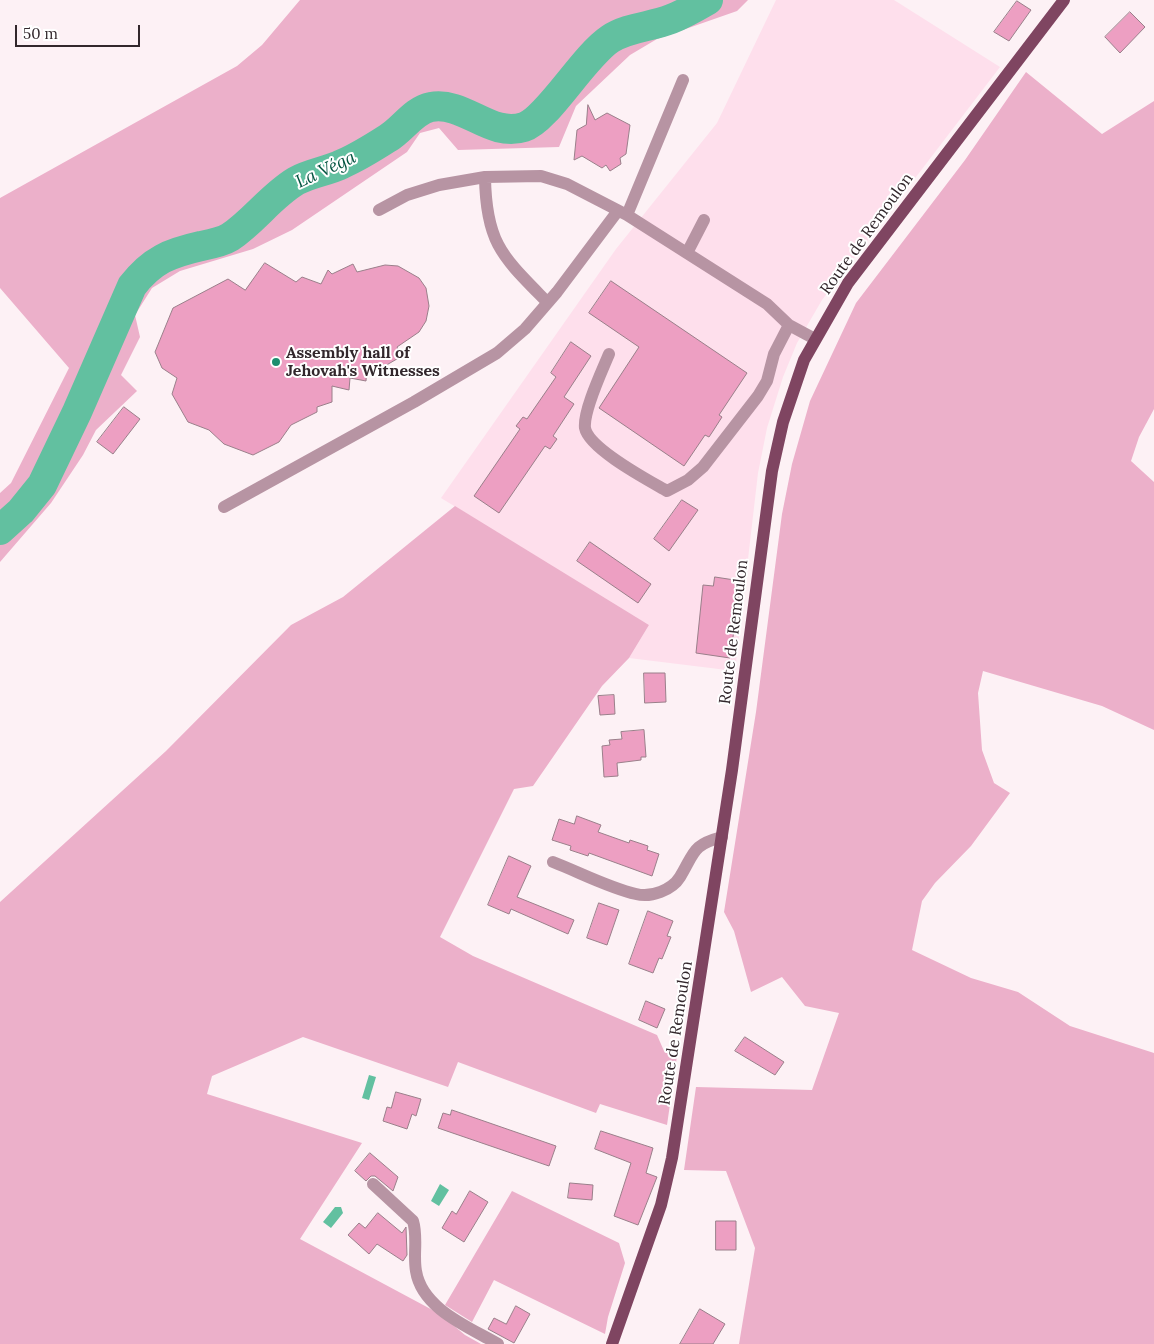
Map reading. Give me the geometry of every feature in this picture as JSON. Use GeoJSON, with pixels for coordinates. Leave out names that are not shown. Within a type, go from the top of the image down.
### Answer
{"type":"FeatureCollection","features":[{"type":"Feature","properties":{"kind":"main road","name":"Route de Remoulon"},"geometry":{"type":"LineString","coordinates":[[612,1344],[661,1205],[672,1158],[722,837],[772,470],[783,422],[804,360],[848,283],[1064,0]]}},
{"type":"Feature","properties":{"kind":"lane"},"geometry":{"type":"LineString","coordinates":[[224,508],[475,368],[497,353],[525,329],[622,214],[682,80]]}},
{"type":"Feature","properties":{"kind":"lane"},"geometry":{"type":"LineString","coordinates":[[379,210],[422,189],[485,178],[541,176],[567,184],[622,214],[767,304],[789,325],[815,339]]}},
{"type":"Feature","properties":{"kind":"lane"},"geometry":{"type":"LineString","coordinates":[[485,178],[486,207],[494,237],[507,260],[547,302]]}},
{"type":"Feature","properties":{"kind":"lane"},"geometry":{"type":"LineString","coordinates":[[687,253],[704,220]]}},
{"type":"Feature","properties":{"kind":"lane"},"geometry":{"type":"LineString","coordinates":[[609,354],[590,400],[586,428],[592,440],[617,462],[667,491],[688,480],[703,467],[758,396],[767,381],[774,354],[789,325]]}},
{"type":"Feature","properties":{"kind":"lane"},"geometry":{"type":"LineString","coordinates":[[553,862],[637,894],[654,894],[669,888],[677,882],[697,848],[703,842],[722,837]]}},
{"type":"Feature","properties":{"kind":"lane"},"geometry":{"type":"LineString","coordinates":[[373,1184],[413,1221],[415,1228],[416,1271],[428,1296],[446,1314],[498,1344]]}},
{"type":"Feature","properties":{"kind":"shaded area"},"geometry":{"type":"Polygon","coordinates":[[[300,0],[748,0],[737,11],[657,39],[630,55],[576,106],[559,147],[458,150],[439,128],[420,133],[407,152],[292,230],[253,249],[180,271],[152,288],[135,315],[140,337],[121,375],[137,391],[96,430],[83,455],[51,503],[0,562],[0,493],[11,483],[69,368],[0,288],[0,198],[237,66],[262,45],[300,0]]]}},
{"type":"Feature","properties":{"kind":"shaded area"},"geometry":{"type":"Polygon","coordinates":[[[776,0],[894,0],[1000,67],[822,300],[797,343],[783,377],[767,428],[758,473],[735,671],[629,658],[649,625],[441,498],[616,249],[717,123],[776,0]]]}},
{"type":"Feature","properties":{"kind":"shaded area"},"geometry":{"type":"Polygon","coordinates":[[[1026,72],[1102,134],[1154,101],[1154,409],[1139,437],[1131,461],[1154,482],[1154,730],[1102,706],[983,671],[978,693],[982,750],[994,783],[1010,793],[971,846],[935,883],[922,901],[912,950],[971,978],[1018,992],[1070,1026],[1154,1053],[1154,1344],[739,1344],[755,1248],[726,1171],[684,1170],[696,1087],[812,1090],[839,1013],[805,1006],[782,977],[751,992],[734,931],[724,912],[756,712],[782,514],[792,464],[810,401],[856,303],[965,160],[1026,72]]]}},
{"type":"Feature","properties":{"kind":"shaded area"},"geometry":{"type":"Polygon","coordinates":[[[455,506],[649,625],[629,658],[602,686],[533,786],[514,789],[440,937],[473,956],[657,1035],[664,1051],[677,1056],[667,1125],[600,1104],[596,1113],[458,1062],[448,1087],[303,1037],[212,1076],[207,1094],[362,1143],[300,1239],[440,1314],[465,1335],[481,1344],[0,1344],[0,902],[166,751],[291,625],[343,597],[455,506]]]}},
{"type":"Feature","properties":{"kind":"shaded area"},"geometry":{"type":"Polygon","coordinates":[[[369,1075],[376,1077],[369,1100],[362,1098],[369,1075]]]}},
{"type":"Feature","properties":{"kind":"shaded area"},"geometry":{"type":"Polygon","coordinates":[[[440,1184],[449,1190],[439,1206],[431,1201],[440,1184]]]}},
{"type":"Feature","properties":{"kind":"shaded area"},"geometry":{"type":"Polygon","coordinates":[[[512,1191],[619,1243],[625,1263],[608,1317],[605,1334],[494,1280],[472,1322],[445,1305],[512,1191]]]}},
{"type":"Feature","properties":{"kind":"shaded area"},"geometry":{"type":"Polygon","coordinates":[[[335,1207],[341,1207],[343,1213],[331,1228],[323,1222],[335,1207]]]}},
{"type":"Feature","properties":{"kind":"building"},"geometry":{"type":"Polygon","coordinates":[[[1017,1],[1031,10],[1009,41],[994,32],[1017,1]]]}},
{"type":"Feature","properties":{"kind":"building"},"geometry":{"type":"Polygon","coordinates":[[[1130,12],[1145,27],[1120,53],[1105,37],[1130,12]]]}},
{"type":"Feature","properties":{"kind":"building"},"geometry":{"type":"Polygon","coordinates":[[[588,105],[595,120],[607,113],[630,125],[626,154],[620,158],[621,164],[610,171],[606,165],[602,168],[582,156],[574,160],[577,130],[586,125],[588,105]]]}},
{"type":"Feature","properties":{"kind":"building","name":"Assembly hall of Jehovah's Witnesses"},"geometry":{"type":"Polygon","coordinates":[[[265,263],[296,282],[302,277],[321,284],[328,270],[332,274],[353,264],[357,272],[385,265],[398,266],[419,278],[426,288],[429,306],[426,321],[419,332],[397,347],[402,356],[378,370],[367,365],[366,381],[350,378],[349,390],[332,386],[332,402],[317,407],[317,412],[291,425],[279,442],[253,455],[224,444],[209,430],[188,422],[172,394],[177,378],[162,368],[155,352],[173,308],[228,279],[245,290],[265,263]]]}},
{"type":"Feature","properties":{"kind":"building"},"geometry":{"type":"Polygon","coordinates":[[[611,281],[747,373],[719,415],[722,417],[709,437],[705,435],[684,466],[599,408],[639,347],[589,313],[611,281]]]}},
{"type":"Feature","properties":{"kind":"building"},"geometry":{"type":"Polygon","coordinates":[[[571,342],[591,356],[564,397],[574,404],[553,436],[557,439],[550,449],[545,446],[499,513],[474,496],[520,429],[516,426],[523,417],[527,419],[556,377],[551,373],[571,342]]]}},
{"type":"Feature","properties":{"kind":"building"},"geometry":{"type":"Polygon","coordinates":[[[124,407],[140,419],[113,454],[97,442],[124,407]]]}},
{"type":"Feature","properties":{"kind":"building"},"geometry":{"type":"Polygon","coordinates":[[[682,500],[698,510],[669,551],[654,539],[682,500]]]}},
{"type":"Feature","properties":{"kind":"building"},"geometry":{"type":"Polygon","coordinates":[[[590,542],[651,584],[638,603],[577,561],[590,542]]]}},
{"type":"Feature","properties":{"kind":"building"},"geometry":{"type":"Polygon","coordinates":[[[715,577],[741,581],[730,658],[696,653],[703,585],[713,586],[715,577]]]}},
{"type":"Feature","properties":{"kind":"building"},"geometry":{"type":"Polygon","coordinates":[[[644,673],[665,673],[666,702],[645,703],[644,673]]]}},
{"type":"Feature","properties":{"kind":"building"},"geometry":{"type":"Polygon","coordinates":[[[614,695],[615,714],[600,715],[598,696],[614,695]]]}},
{"type":"Feature","properties":{"kind":"building"},"geometry":{"type":"Polygon","coordinates":[[[644,730],[646,757],[641,757],[641,760],[617,763],[618,776],[604,777],[602,746],[610,745],[609,740],[622,739],[621,732],[644,730]]]}},
{"type":"Feature","properties":{"kind":"building"},"geometry":{"type":"Polygon","coordinates":[[[577,816],[601,825],[598,832],[629,843],[630,840],[648,846],[647,850],[659,854],[652,876],[589,853],[588,856],[570,850],[571,846],[552,840],[559,819],[574,824],[577,816]]]}},
{"type":"Feature","properties":{"kind":"building"},"geometry":{"type":"Polygon","coordinates":[[[509,856],[531,866],[517,897],[574,920],[568,934],[511,909],[509,914],[488,905],[509,856]]]}},
{"type":"Feature","properties":{"kind":"building"},"geometry":{"type":"Polygon","coordinates":[[[599,903],[619,910],[607,945],[587,938],[599,903]]]}},
{"type":"Feature","properties":{"kind":"building"},"geometry":{"type":"Polygon","coordinates":[[[648,911],[673,921],[667,936],[671,937],[662,959],[659,958],[653,973],[629,964],[648,911]]]}},
{"type":"Feature","properties":{"kind":"building"},"geometry":{"type":"Polygon","coordinates":[[[646,1001],[665,1009],[657,1028],[639,1020],[646,1001]]]}},
{"type":"Feature","properties":{"kind":"building"},"geometry":{"type":"Polygon","coordinates":[[[745,1037],[784,1062],[775,1075],[735,1051],[745,1037]]]}},
{"type":"Feature","properties":{"kind":"building"},"geometry":{"type":"Polygon","coordinates":[[[396,1092],[421,1099],[416,1116],[412,1114],[407,1129],[383,1121],[387,1107],[391,1108],[396,1092]]]}},
{"type":"Feature","properties":{"kind":"building"},"geometry":{"type":"Polygon","coordinates":[[[452,1110],[556,1146],[549,1166],[438,1128],[443,1113],[450,1115],[452,1110]]]}},
{"type":"Feature","properties":{"kind":"building"},"geometry":{"type":"Polygon","coordinates":[[[601,1131],[653,1148],[646,1173],[657,1177],[638,1225],[614,1216],[631,1163],[595,1149],[601,1131]]]}},
{"type":"Feature","properties":{"kind":"building"},"geometry":{"type":"Polygon","coordinates":[[[370,1153],[398,1177],[393,1191],[375,1176],[371,1176],[366,1181],[355,1171],[370,1153]]]}},
{"type":"Feature","properties":{"kind":"building"},"geometry":{"type":"Polygon","coordinates":[[[570,1183],[593,1185],[592,1200],[568,1198],[570,1183]]]}},
{"type":"Feature","properties":{"kind":"building"},"geometry":{"type":"Polygon","coordinates":[[[470,1191],[488,1202],[464,1242],[442,1228],[452,1211],[456,1214],[470,1191]]]}},
{"type":"Feature","properties":{"kind":"building"},"geometry":{"type":"Polygon","coordinates":[[[378,1213],[402,1233],[406,1227],[407,1255],[403,1261],[377,1244],[369,1254],[348,1235],[359,1223],[365,1228],[378,1213]]]}},
{"type":"Feature","properties":{"kind":"building"},"geometry":{"type":"Polygon","coordinates":[[[716,1221],[736,1221],[736,1250],[716,1250],[716,1221]]]}},
{"type":"Feature","properties":{"kind":"building"},"geometry":{"type":"Polygon","coordinates":[[[516,1306],[530,1314],[514,1343],[488,1329],[494,1318],[506,1324],[516,1306]]]}},
{"type":"Feature","properties":{"kind":"building"},"geometry":{"type":"Polygon","coordinates":[[[700,1309],[725,1324],[713,1344],[680,1344],[700,1309]]]}},
{"type":"Feature","properties":{"kind":"waterway","name":"La Véga"},"geometry":{"type":"LineString","coordinates":[[0,530],[21,511],[42,485],[77,412],[132,286],[154,264],[171,255],[216,243],[230,237],[296,181],[337,166],[360,155],[393,134],[425,109],[431,107],[455,109],[500,128],[524,127],[543,113],[588,59],[610,39],[624,32],[671,19],[708,0]]}},
{"type":"Feature","properties":{"kind":"place","name":"Assembly hall of Jehovah's Witnesses"},"geometry":{"type":"Point","coordinates":[276,362]}}]}
